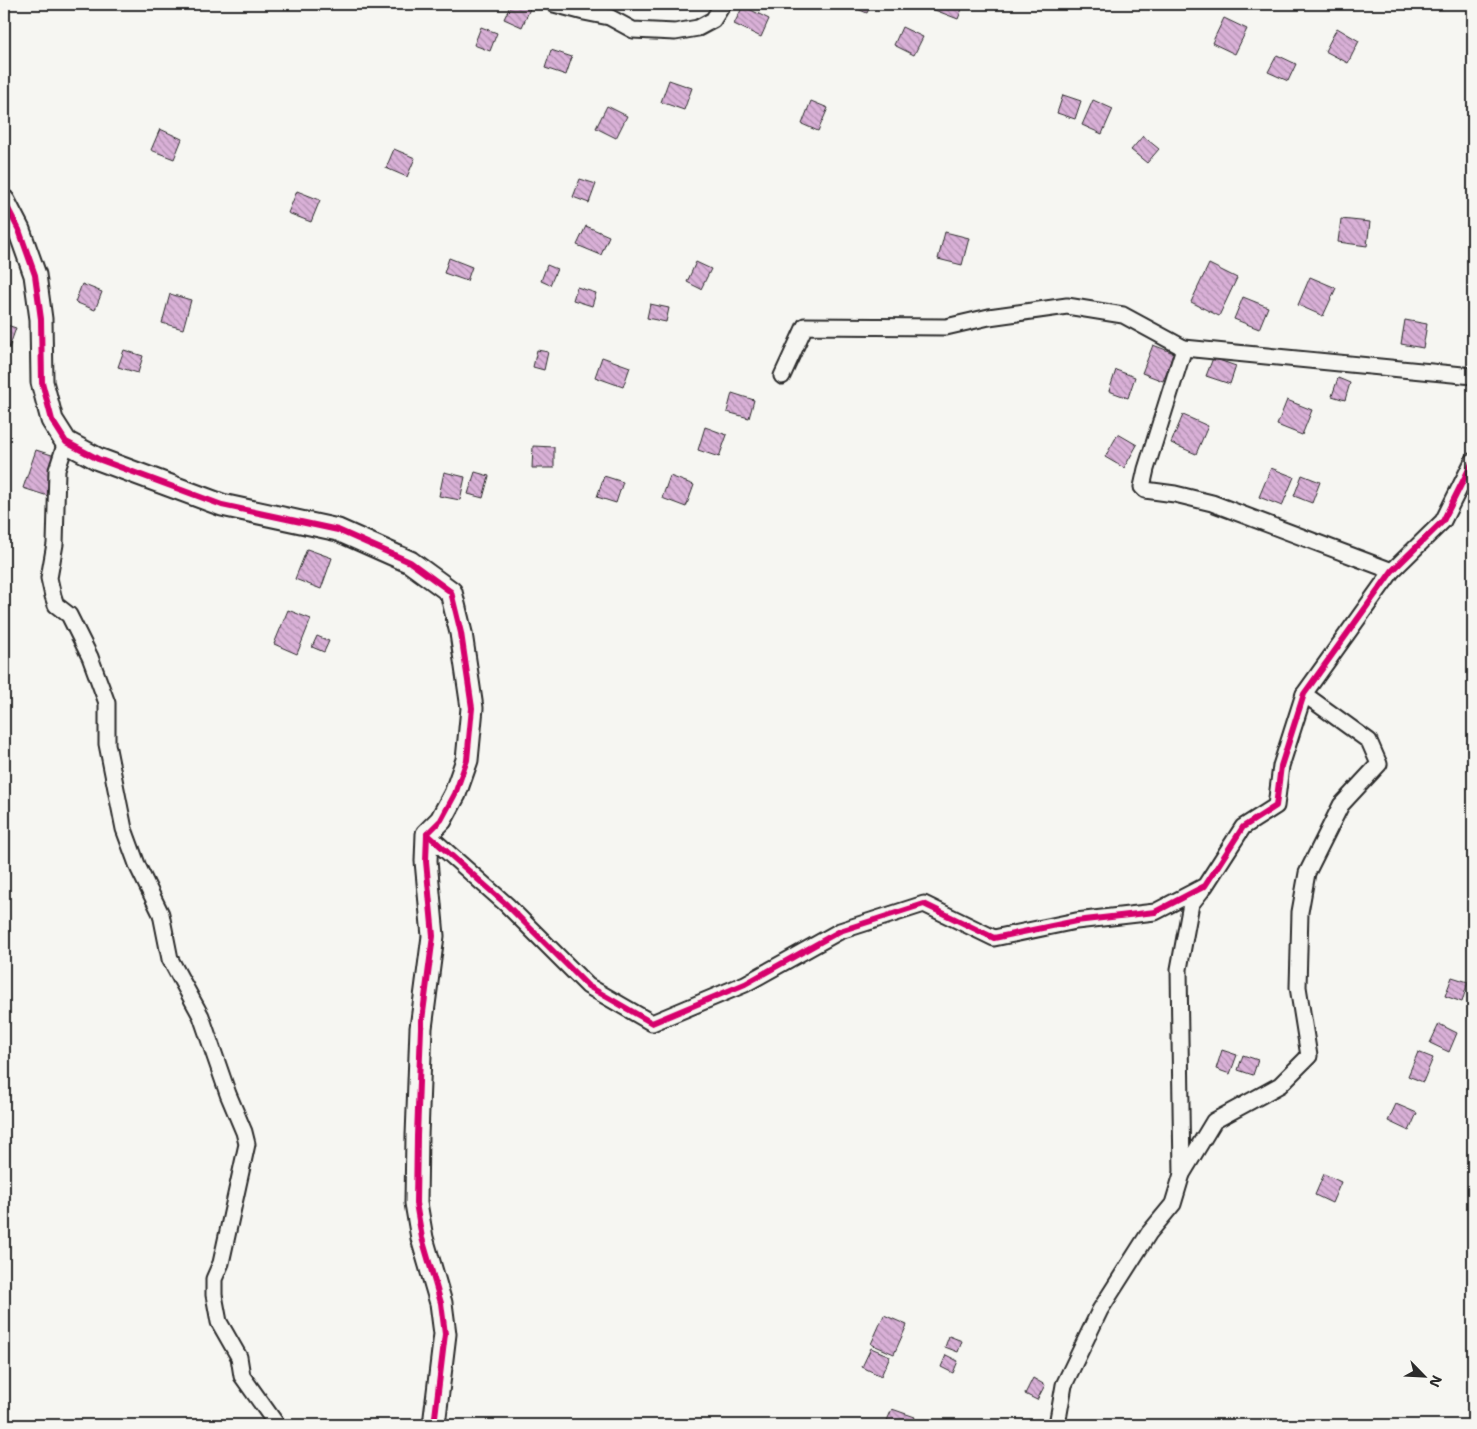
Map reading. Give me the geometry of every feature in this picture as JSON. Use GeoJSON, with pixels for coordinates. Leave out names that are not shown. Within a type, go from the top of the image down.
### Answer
{"type":"FeatureCollection","features":[{"type":"Feature","properties":{"kind":"street"},"geometry":{"type":"LineString","coordinates":[[554,4],[609,16],[633,30],[674,32],[698,28],[713,20],[723,4]]}},
{"type":"Feature","properties":{"kind":"street"},"geometry":{"type":"LineString","coordinates":[[4,201],[19,230],[35,275],[41,319],[42,382],[52,420],[66,442],[98,459],[222,505],[338,530],[410,562],[451,592],[460,633],[472,708],[467,760],[455,794],[440,820],[428,834],[426,861],[433,936],[421,1028],[416,1203],[422,1238],[441,1302],[445,1334],[434,1425]]}},
{"type":"Feature","properties":{"kind":"street"},"geometry":{"type":"LineString","coordinates":[[782,376],[805,326],[946,327],[989,316],[1067,306],[1123,315],[1184,348],[1473,376]]}},
{"type":"Feature","properties":{"kind":"street"},"geometry":{"type":"LineString","coordinates":[[1184,348],[1142,487],[1145,490],[1175,494],[1212,503],[1392,571]]}},
{"type":"Feature","properties":{"kind":"street"},"geometry":{"type":"LineString","coordinates":[[66,442],[57,470],[55,544],[48,578],[56,605],[69,615],[90,657],[107,703],[107,744],[124,829],[138,867],[161,914],[170,959],[201,1016],[228,1094],[244,1132],[246,1144],[222,1263],[214,1280],[214,1295],[219,1322],[239,1358],[242,1376],[277,1425]]}},
{"type":"Feature","properties":{"kind":"street"},"geometry":{"type":"LineString","coordinates":[[1182,1174],[1179,969],[1192,904],[1243,827],[1276,806],[1281,766],[1304,694],[1392,571],[1443,521],[1473,461]]}},
{"type":"Feature","properties":{"kind":"street"},"geometry":{"type":"LineString","coordinates":[[1057,1425],[1064,1385],[1100,1310],[1149,1233],[1173,1204],[1182,1174],[1214,1121],[1280,1084],[1309,1056],[1298,987],[1300,912],[1307,873],[1341,805],[1379,764],[1369,741],[1304,694]]}},
{"type":"Feature","properties":{"kind":"street"},"geometry":{"type":"LineString","coordinates":[[428,834],[507,905],[588,986],[652,1023],[745,984],[840,931],[924,904],[994,938],[1076,921],[1155,912],[1205,886]]}},
{"type":"Feature","properties":{"kind":"building"},"geometry":{"type":"Polygon","coordinates":[[[511,4],[532,4],[522,27],[504,19],[511,4]]]}},
{"type":"Feature","properties":{"kind":"building"},"geometry":{"type":"Polygon","coordinates":[[[846,4],[871,4],[867,13],[846,4]]]}},
{"type":"Feature","properties":{"kind":"building"},"geometry":{"type":"Polygon","coordinates":[[[934,4],[964,4],[958,19],[932,9],[934,4]]]}},
{"type":"Feature","properties":{"kind":"building"},"geometry":{"type":"Polygon","coordinates":[[[743,6],[769,19],[761,37],[734,24],[743,6]]]}},
{"type":"Feature","properties":{"kind":"building"},"geometry":{"type":"Polygon","coordinates":[[[1224,18],[1247,29],[1235,54],[1212,43],[1224,18]]]}},
{"type":"Feature","properties":{"kind":"building"},"geometry":{"type":"Polygon","coordinates":[[[481,27],[497,33],[490,51],[474,45],[481,27]]]}},
{"type":"Feature","properties":{"kind":"building"},"geometry":{"type":"Polygon","coordinates":[[[902,27],[923,37],[914,55],[894,45],[902,27]]]}},
{"type":"Feature","properties":{"kind":"building"},"geometry":{"type":"Polygon","coordinates":[[[1337,28],[1359,41],[1348,63],[1325,51],[1337,28]]]}},
{"type":"Feature","properties":{"kind":"building"},"geometry":{"type":"Polygon","coordinates":[[[551,50],[572,57],[566,75],[545,68],[551,50]]]}},
{"type":"Feature","properties":{"kind":"building"},"geometry":{"type":"Polygon","coordinates":[[[1277,55],[1296,64],[1288,81],[1268,72],[1277,55]]]}},
{"type":"Feature","properties":{"kind":"building"},"geometry":{"type":"Polygon","coordinates":[[[669,80],[692,88],[684,110],[661,102],[669,80]]]}},
{"type":"Feature","properties":{"kind":"building"},"geometry":{"type":"Polygon","coordinates":[[[1063,95],[1081,101],[1075,119],[1057,113],[1063,95]]]}},
{"type":"Feature","properties":{"kind":"building"},"geometry":{"type":"Polygon","coordinates":[[[1093,100],[1113,109],[1102,134],[1082,125],[1093,100]]]}},
{"type":"Feature","properties":{"kind":"building"},"geometry":{"type":"Polygon","coordinates":[[[811,101],[828,108],[818,131],[802,124],[811,101]]]}},
{"type":"Feature","properties":{"kind":"building"},"geometry":{"type":"Polygon","coordinates":[[[607,106],[627,116],[616,138],[596,128],[607,106]]]}},
{"type":"Feature","properties":{"kind":"building"},"geometry":{"type":"Polygon","coordinates":[[[160,129],[182,139],[174,159],[151,150],[160,129]]]}},
{"type":"Feature","properties":{"kind":"building"},"geometry":{"type":"Polygon","coordinates":[[[1143,136],[1159,149],[1147,163],[1131,150],[1143,136]]]}},
{"type":"Feature","properties":{"kind":"building"},"geometry":{"type":"Polygon","coordinates":[[[394,149],[415,158],[407,177],[386,168],[394,149]]]}},
{"type":"Feature","properties":{"kind":"building"},"geometry":{"type":"Polygon","coordinates":[[[580,179],[596,184],[589,203],[573,197],[580,179]]]}},
{"type":"Feature","properties":{"kind":"building"},"geometry":{"type":"Polygon","coordinates":[[[297,191],[320,200],[311,222],[288,213],[297,191]]]}},
{"type":"Feature","properties":{"kind":"building"},"geometry":{"type":"Polygon","coordinates":[[[1341,219],[1370,222],[1367,246],[1338,242],[1341,219]]]}},
{"type":"Feature","properties":{"kind":"building"},"geometry":{"type":"Polygon","coordinates":[[[586,226],[609,236],[601,255],[577,245],[586,226]]]}},
{"type":"Feature","properties":{"kind":"building"},"geometry":{"type":"Polygon","coordinates":[[[945,232],[969,238],[962,265],[938,259],[945,232]]]}},
{"type":"Feature","properties":{"kind":"building"},"geometry":{"type":"Polygon","coordinates":[[[449,258],[472,267],[467,281],[444,273],[449,258]]]}},
{"type":"Feature","properties":{"kind":"building"},"geometry":{"type":"Polygon","coordinates":[[[696,262],[711,269],[701,289],[687,282],[696,262]]]}},
{"type":"Feature","properties":{"kind":"building"},"geometry":{"type":"Polygon","coordinates":[[[1209,264],[1237,278],[1219,316],[1191,302],[1209,264]]]}},
{"type":"Feature","properties":{"kind":"building"},"geometry":{"type":"Polygon","coordinates":[[[547,265],[557,269],[550,285],[541,281],[547,265]]]}},
{"type":"Feature","properties":{"kind":"building"},"geometry":{"type":"Polygon","coordinates":[[[1310,277],[1336,288],[1323,316],[1298,305],[1310,277]]]}},
{"type":"Feature","properties":{"kind":"building"},"geometry":{"type":"Polygon","coordinates":[[[82,284],[102,292],[95,310],[75,302],[82,284]]]}},
{"type":"Feature","properties":{"kind":"building"},"geometry":{"type":"Polygon","coordinates":[[[577,287],[596,293],[592,306],[573,300],[577,287]]]}},
{"type":"Feature","properties":{"kind":"building"},"geometry":{"type":"Polygon","coordinates":[[[170,294],[191,300],[183,329],[162,323],[170,294]]]}},
{"type":"Feature","properties":{"kind":"building"},"geometry":{"type":"Polygon","coordinates":[[[1243,297],[1268,307],[1259,329],[1234,319],[1243,297]]]}},
{"type":"Feature","properties":{"kind":"building"},"geometry":{"type":"Polygon","coordinates":[[[650,304],[669,308],[666,322],[647,318],[650,304]]]}},
{"type":"Feature","properties":{"kind":"building"},"geometry":{"type":"Polygon","coordinates":[[[1405,320],[1427,324],[1423,348],[1401,344],[1405,320]]]}},
{"type":"Feature","properties":{"kind":"building"},"geometry":{"type":"Polygon","coordinates":[[[4,324],[16,328],[9,348],[4,346],[4,324]]]}},
{"type":"Feature","properties":{"kind":"building"},"geometry":{"type":"Polygon","coordinates":[[[1153,345],[1174,353],[1163,381],[1142,373],[1153,345]]]}},
{"type":"Feature","properties":{"kind":"building"},"geometry":{"type":"Polygon","coordinates":[[[124,350],[143,356],[138,373],[118,367],[124,350]]]}},
{"type":"Feature","properties":{"kind":"building"},"geometry":{"type":"Polygon","coordinates":[[[537,350],[548,352],[544,370],[533,367],[537,350]]]}},
{"type":"Feature","properties":{"kind":"building"},"geometry":{"type":"Polygon","coordinates":[[[602,357],[630,367],[623,387],[595,377],[602,357]]]}},
{"type":"Feature","properties":{"kind":"building"},"geometry":{"type":"Polygon","coordinates":[[[1213,358],[1236,366],[1230,384],[1206,376],[1213,358]]]}},
{"type":"Feature","properties":{"kind":"building"},"geometry":{"type":"Polygon","coordinates":[[[1116,370],[1135,377],[1128,398],[1109,391],[1116,370]]]}},
{"type":"Feature","properties":{"kind":"building"},"geometry":{"type":"Polygon","coordinates":[[[1338,378],[1350,383],[1345,400],[1332,396],[1338,378]]]}},
{"type":"Feature","properties":{"kind":"building"},"geometry":{"type":"Polygon","coordinates":[[[732,393],[754,400],[749,418],[727,412],[732,393]]]}},
{"type":"Feature","properties":{"kind":"building"},"geometry":{"type":"Polygon","coordinates":[[[1287,400],[1312,410],[1302,435],[1277,425],[1287,400]]]}},
{"type":"Feature","properties":{"kind":"building"},"geometry":{"type":"Polygon","coordinates":[[[1183,415],[1208,426],[1196,454],[1171,443],[1183,415]]]}},
{"type":"Feature","properties":{"kind":"building"},"geometry":{"type":"Polygon","coordinates":[[[705,427],[727,435],[719,457],[698,450],[705,427]]]}},
{"type":"Feature","properties":{"kind":"building"},"geometry":{"type":"Polygon","coordinates":[[[1118,434],[1137,445],[1124,468],[1105,457],[1118,434]]]}},
{"type":"Feature","properties":{"kind":"building"},"geometry":{"type":"Polygon","coordinates":[[[533,446],[554,447],[554,468],[532,468],[533,446]]]}},
{"type":"Feature","properties":{"kind":"building"},"geometry":{"type":"Polygon","coordinates":[[[36,450],[55,456],[49,474],[54,476],[51,497],[23,488],[36,450]]]}},
{"type":"Feature","properties":{"kind":"building"},"geometry":{"type":"Polygon","coordinates":[[[1271,468],[1294,477],[1282,506],[1259,497],[1271,468]]]}},
{"type":"Feature","properties":{"kind":"building"},"geometry":{"type":"Polygon","coordinates":[[[444,472],[465,477],[460,500],[439,496],[444,472]]]}},
{"type":"Feature","properties":{"kind":"building"},"geometry":{"type":"Polygon","coordinates":[[[475,472],[489,476],[483,498],[468,494],[475,472]]]}},
{"type":"Feature","properties":{"kind":"building"},"geometry":{"type":"Polygon","coordinates":[[[1302,475],[1320,482],[1312,503],[1294,496],[1302,475]]]}},
{"type":"Feature","properties":{"kind":"building"},"geometry":{"type":"Polygon","coordinates":[[[604,476],[623,482],[616,503],[597,497],[604,476]]]}},
{"type":"Feature","properties":{"kind":"building"},"geometry":{"type":"Polygon","coordinates":[[[670,476],[694,485],[686,507],[662,498],[670,476]]]}},
{"type":"Feature","properties":{"kind":"building"},"geometry":{"type":"Polygon","coordinates":[[[307,549],[332,558],[321,589],[295,579],[307,549]]]}},
{"type":"Feature","properties":{"kind":"building"},"geometry":{"type":"Polygon","coordinates":[[[288,610],[311,619],[297,654],[274,644],[288,610]]]}},
{"type":"Feature","properties":{"kind":"building"},"geometry":{"type":"Polygon","coordinates":[[[317,636],[329,641],[324,652],[312,647],[317,636]]]}},
{"type":"Feature","properties":{"kind":"building"},"geometry":{"type":"Polygon","coordinates":[[[1452,977],[1468,982],[1462,1002],[1445,996],[1452,977]]]}},
{"type":"Feature","properties":{"kind":"building"},"geometry":{"type":"Polygon","coordinates":[[[1439,1024],[1457,1033],[1449,1052],[1430,1043],[1439,1024]]]}},
{"type":"Feature","properties":{"kind":"building"},"geometry":{"type":"Polygon","coordinates":[[[1222,1050],[1237,1055],[1230,1074],[1216,1069],[1222,1050]]]}},
{"type":"Feature","properties":{"kind":"building"},"geometry":{"type":"Polygon","coordinates":[[[1418,1052],[1433,1058],[1423,1082],[1408,1076],[1418,1052]]]}},
{"type":"Feature","properties":{"kind":"building"},"geometry":{"type":"Polygon","coordinates":[[[1243,1055],[1258,1060],[1253,1075],[1238,1070],[1243,1055]]]}},
{"type":"Feature","properties":{"kind":"building"},"geometry":{"type":"Polygon","coordinates":[[[1396,1104],[1417,1113],[1409,1131],[1388,1121],[1396,1104]]]}},
{"type":"Feature","properties":{"kind":"building"},"geometry":{"type":"Polygon","coordinates":[[[1324,1174],[1341,1182],[1332,1203],[1315,1195],[1324,1174]]]}},
{"type":"Feature","properties":{"kind":"building"},"geometry":{"type":"Polygon","coordinates":[[[884,1315],[907,1325],[894,1354],[871,1344],[884,1315]]]}},
{"type":"Feature","properties":{"kind":"building"},"geometry":{"type":"Polygon","coordinates":[[[949,1336],[962,1341],[958,1352],[945,1347],[949,1336]]]}},
{"type":"Feature","properties":{"kind":"building"},"geometry":{"type":"Polygon","coordinates":[[[871,1348],[890,1356],[881,1376],[862,1367],[871,1348]]]}},
{"type":"Feature","properties":{"kind":"building"},"geometry":{"type":"Polygon","coordinates":[[[946,1355],[958,1361],[953,1373],[941,1367],[946,1355]]]}},
{"type":"Feature","properties":{"kind":"building"},"geometry":{"type":"Polygon","coordinates":[[[1033,1378],[1045,1385],[1037,1400],[1025,1394],[1033,1378]]]}},
{"type":"Feature","properties":{"kind":"building"},"geometry":{"type":"Polygon","coordinates":[[[892,1409],[915,1417],[912,1425],[885,1425],[892,1409]]]}},
{"type":"Feature","properties":{"kind":"cycle path"},"geometry":{"type":"LineString","coordinates":[[4,201],[19,230],[35,275],[41,319],[42,382],[52,420],[66,442],[98,459],[222,505],[338,530],[410,562],[451,592],[461,633],[472,708],[467,760],[455,794],[441,820],[427,834],[426,861],[433,936],[421,1028],[416,1203],[422,1238],[441,1303],[445,1334],[434,1425]]}},
{"type":"Feature","properties":{"kind":"cycle path"},"geometry":{"type":"LineString","coordinates":[[427,834],[507,905],[588,986],[652,1023],[745,984],[840,931],[924,904],[994,938],[1076,921],[1155,912],[1205,886],[1243,827],[1276,806],[1281,766],[1304,694],[1392,571],[1443,521],[1473,461]]}}]}
